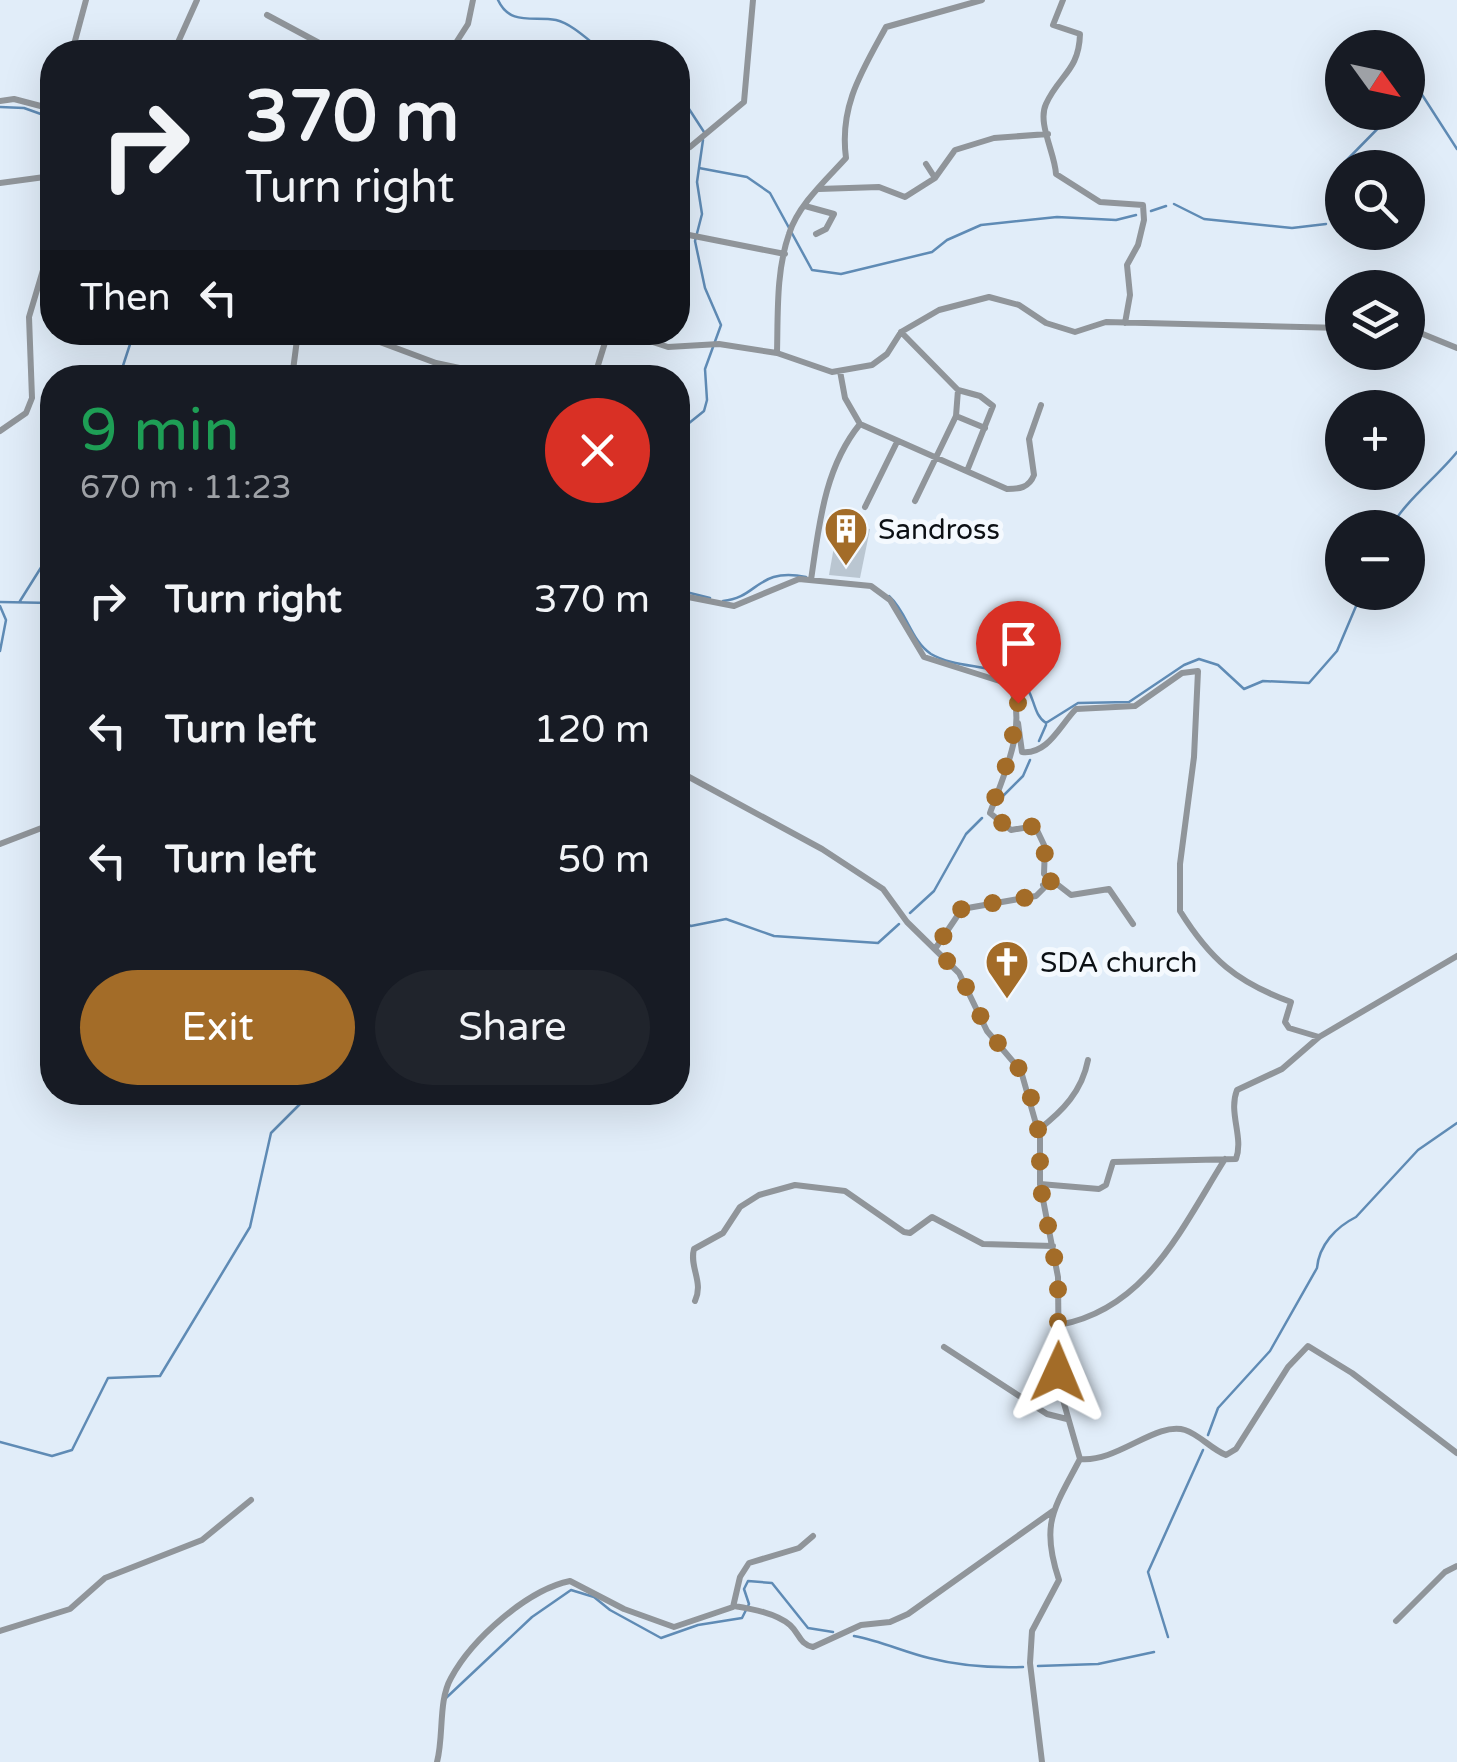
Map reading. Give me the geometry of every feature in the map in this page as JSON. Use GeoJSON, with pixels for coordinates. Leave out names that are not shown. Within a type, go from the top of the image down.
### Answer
{"type":"FeatureCollection","features":[{"type":"Feature","properties":{"kind":"street"},"geometry":{"type":"LineString","coordinates":[[75,40],[86,0]]}},
{"type":"Feature","properties":{"kind":"street"},"geometry":{"type":"LineString","coordinates":[[179,40],[197,0]]}},
{"type":"Feature","properties":{"kind":"street"},"geometry":{"type":"LineString","coordinates":[[458,40],[468,24],[473,0]]}},
{"type":"Feature","properties":{"kind":"street"},"geometry":{"type":"LineString","coordinates":[[690,147],[744,102],[752,0]]}},
{"type":"Feature","properties":{"kind":"street"},"geometry":{"type":"LineString","coordinates":[[776,353],[778,295],[789,232],[805,206],[846,158],[843,134],[850,92],[886,28],[982,0]]}},
{"type":"Feature","properties":{"kind":"street"},"geometry":{"type":"LineString","coordinates":[[1063,0],[1053,24],[1080,34],[1080,50],[1068,76],[1046,103],[1044,125],[1056,174],[1100,202],[1142,205],[1144,220],[1138,245],[1127,266],[1130,295],[1126,324]]}},
{"type":"Feature","properties":{"kind":"street"},"geometry":{"type":"LineString","coordinates":[[267,14],[314,40]]}},
{"type":"Feature","properties":{"kind":"street"},"geometry":{"type":"LineString","coordinates":[[0,101],[14,99],[40,104]]}},
{"type":"Feature","properties":{"kind":"street"},"geometry":{"type":"LineString","coordinates":[[819,189],[880,187],[905,197],[936,178],[954,150],[994,138],[1048,134]]}},
{"type":"Feature","properties":{"kind":"street"},"geometry":{"type":"LineString","coordinates":[[926,164],[936,178]]}},
{"type":"Feature","properties":{"kind":"street"},"geometry":{"type":"LineString","coordinates":[[0,183],[40,178]]}},
{"type":"Feature","properties":{"kind":"street"},"geometry":{"type":"LineString","coordinates":[[805,206],[834,214],[826,229],[816,234]]}},
{"type":"Feature","properties":{"kind":"street"},"geometry":{"type":"LineString","coordinates":[[690,235],[785,254]]}},
{"type":"Feature","properties":{"kind":"street"},"geometry":{"type":"LineString","coordinates":[[0,431],[26,412],[32,398],[29,317],[40,280]]}},
{"type":"Feature","properties":{"kind":"street"},"geometry":{"type":"LineString","coordinates":[[665,345],[716,344],[776,353],[803,364],[840,371],[872,365],[887,354],[902,332],[939,310],[989,297],[1020,305],[1046,323],[1075,332],[1106,322],[1325,328]]}},
{"type":"Feature","properties":{"kind":"street"},"geometry":{"type":"LineString","coordinates":[[902,332],[958,390],[980,396],[993,406],[967,471]]}},
{"type":"Feature","properties":{"kind":"street"},"geometry":{"type":"LineString","coordinates":[[1425,335],[1457,348]]}},
{"type":"Feature","properties":{"kind":"street"},"geometry":{"type":"LineString","coordinates":[[394,345],[449,365]]}},
{"type":"Feature","properties":{"kind":"street"},"geometry":{"type":"LineString","coordinates":[[840,371],[846,398],[860,424],[1007,490],[1026,486],[1034,475],[1028,439],[1041,405]]}},
{"type":"Feature","properties":{"kind":"street"},"geometry":{"type":"LineString","coordinates":[[915,501],[956,416],[958,390]]}},
{"type":"Feature","properties":{"kind":"street"},"geometry":{"type":"LineString","coordinates":[[956,416],[985,428]]}},
{"type":"Feature","properties":{"kind":"street"},"geometry":{"type":"LineString","coordinates":[[810,580],[823,502],[838,459],[860,424]]}},
{"type":"Feature","properties":{"kind":"street"},"geometry":{"type":"LineString","coordinates":[[865,508],[897,442]]}},
{"type":"Feature","properties":{"kind":"street"},"geometry":{"type":"LineString","coordinates":[[690,597],[734,606],[798,579],[871,586],[890,600],[924,657],[1009,684],[1018,703],[1022,752],[1030,753],[1054,738],[1076,709],[1134,706],[1182,673],[1198,671],[1194,758],[1180,864],[1180,911],[1207,952],[1235,977],[1291,1002],[1285,1022],[1289,1028],[1319,1037]]}},
{"type":"Feature","properties":{"kind":"street"},"geometry":{"type":"LineString","coordinates":[[1018,721],[990,813],[1011,830],[1034,826],[1045,847],[1044,874],[1070,895],[1110,889],[1133,924]]}},
{"type":"Feature","properties":{"kind":"street"},"geometry":{"type":"LineString","coordinates":[[690,778],[822,849],[883,889],[907,922],[959,973],[988,1031],[1021,1071],[1038,1130],[1040,1184],[1058,1277],[1058,1372],[1080,1459],[1054,1511],[1047,1544],[1059,1580],[1032,1632],[1030,1663],[1042,1762]]}},
{"type":"Feature","properties":{"kind":"street"},"geometry":{"type":"LineString","coordinates":[[0,844],[40,829]]}},
{"type":"Feature","properties":{"kind":"street"},"geometry":{"type":"LineString","coordinates":[[1043,885],[1052,880]]}},
{"type":"Feature","properties":{"kind":"street"},"geometry":{"type":"LineString","coordinates":[[935,949],[962,908],[1036,896],[1052,880]]}},
{"type":"Feature","properties":{"kind":"street"},"geometry":{"type":"LineString","coordinates":[[1040,1184],[1099,1189],[1106,1185],[1113,1162],[1239,1156],[1234,1113],[1237,1090],[1288,1066],[1319,1037],[1457,956]]}},
{"type":"Feature","properties":{"kind":"street"},"geometry":{"type":"LineString","coordinates":[[1038,1130],[1074,1095],[1084,1080],[1088,1060]]}},
{"type":"Feature","properties":{"kind":"street"},"geometry":{"type":"LineString","coordinates":[[1059,1325],[1077,1322],[1122,1298],[1143,1280],[1168,1253],[1224,1159]]}},
{"type":"Feature","properties":{"kind":"street"},"geometry":{"type":"LineString","coordinates":[[695,1301],[698,1281],[692,1258],[694,1249],[723,1234],[740,1208],[753,1198],[794,1185],[845,1191],[904,1232],[910,1233],[932,1217],[984,1244],[1053,1246]]}},
{"type":"Feature","properties":{"kind":"street"},"geometry":{"type":"LineString","coordinates":[[944,1346],[1047,1414],[1067,1419]]}},
{"type":"Feature","properties":{"kind":"street"},"geometry":{"type":"LineString","coordinates":[[1080,1459],[1095,1460],[1113,1454],[1164,1428],[1184,1430],[1226,1454],[1236,1450],[1288,1366],[1308,1346],[1396,1404],[1457,1453]]}},
{"type":"Feature","properties":{"kind":"street"},"geometry":{"type":"LineString","coordinates":[[0,1631],[61,1613],[106,1578],[202,1540],[251,1500]]}},
{"type":"Feature","properties":{"kind":"street"},"geometry":{"type":"LineString","coordinates":[[437,1762],[449,1680],[496,1623],[559,1584],[570,1581],[582,1585],[624,1609],[674,1627],[731,1607],[780,1618],[792,1626],[804,1644],[813,1648],[861,1625],[890,1622],[908,1614],[1036,1520],[1054,1511]]}},
{"type":"Feature","properties":{"kind":"street"},"geometry":{"type":"LineString","coordinates":[[731,1607],[748,1563],[799,1548],[813,1536]]}},
{"type":"Feature","properties":{"kind":"street"},"geometry":{"type":"LineString","coordinates":[[1396,1622],[1445,1572],[1457,1566]]}},
{"type":"Feature","properties":{"kind":"building"},"geometry":{"type":"Polygon","coordinates":[[[838,524],[870,529],[860,578],[829,575],[838,524]]]}},
{"type":"Feature","properties":{"kind":"waterway"},"geometry":{"type":"LineString","coordinates":[[498,0],[509,14],[556,20],[589,40]]}},
{"type":"Feature","properties":{"kind":"waterway"},"geometry":{"type":"LineString","coordinates":[[1425,99],[1457,149]]}},
{"type":"Feature","properties":{"kind":"waterway"},"geometry":{"type":"LineString","coordinates":[[0,107],[40,114]]}},
{"type":"Feature","properties":{"kind":"waterway"},"geometry":{"type":"LineString","coordinates":[[690,110],[704,132]]}},
{"type":"Feature","properties":{"kind":"waterway"},"geometry":{"type":"LineString","coordinates":[[1357,150],[1376,130]]}},
{"type":"Feature","properties":{"kind":"waterway"},"geometry":{"type":"LineString","coordinates":[[690,422],[704,411],[705,369],[721,325],[705,288],[695,241],[702,214],[697,182],[703,140]]}},
{"type":"Feature","properties":{"kind":"waterway"},"geometry":{"type":"LineString","coordinates":[[699,168],[747,177],[770,193],[812,270],[841,274],[932,252],[947,240],[981,225],[1057,217],[1116,220],[1136,215]]}},
{"type":"Feature","properties":{"kind":"waterway"},"geometry":{"type":"LineString","coordinates":[[1174,204],[1204,219],[1292,228],[1325,224]]}},
{"type":"Feature","properties":{"kind":"waterway"},"geometry":{"type":"LineString","coordinates":[[1151,211],[1166,206]]}},
{"type":"Feature","properties":{"kind":"waterway"},"geometry":{"type":"LineString","coordinates":[[123,365],[130,345]]}},
{"type":"Feature","properties":{"kind":"waterway"},"geometry":{"type":"LineString","coordinates":[[1403,510],[1457,452]]}},
{"type":"Feature","properties":{"kind":"waterway"},"geometry":{"type":"LineString","coordinates":[[20,601],[40,569]]}},
{"type":"Feature","properties":{"kind":"waterway"},"geometry":{"type":"LineString","coordinates":[[723,601],[744,595],[777,576],[806,577]]}},
{"type":"Feature","properties":{"kind":"waterway"},"geometry":{"type":"LineString","coordinates":[[690,593],[710,598]]}},
{"type":"Feature","properties":{"kind":"waterway"},"geometry":{"type":"LineString","coordinates":[[889,596],[931,654],[1013,677],[1027,688],[1046,723],[1078,703],[1129,702],[1199,659],[1218,665],[1244,689],[1263,681],[1309,683],[1337,651],[1354,610]]}},
{"type":"Feature","properties":{"kind":"waterway"},"geometry":{"type":"LineString","coordinates":[[0,602],[40,603]]}},
{"type":"Feature","properties":{"kind":"waterway"},"geometry":{"type":"LineString","coordinates":[[0,606],[6,620],[0,651]]}},
{"type":"Feature","properties":{"kind":"waterway"},"geometry":{"type":"LineString","coordinates":[[1039,741],[1046,725]]}},
{"type":"Feature","properties":{"kind":"waterway"},"geometry":{"type":"LineString","coordinates":[[1002,797],[1023,776],[1030,760]]}},
{"type":"Feature","properties":{"kind":"waterway"},"geometry":{"type":"LineString","coordinates":[[910,913],[934,891],[966,834],[982,818]]}},
{"type":"Feature","properties":{"kind":"waterway"},"geometry":{"type":"LineString","coordinates":[[690,926],[726,919],[774,936],[878,943],[899,924]]}},
{"type":"Feature","properties":{"kind":"waterway"},"geometry":{"type":"LineString","coordinates":[[0,1442],[52,1456],[72,1450],[108,1378],[160,1376],[250,1227],[271,1133],[299,1105]]}},
{"type":"Feature","properties":{"kind":"waterway"},"geometry":{"type":"LineString","coordinates":[[1208,1435],[1218,1408],[1270,1351],[1330,1238],[1356,1217],[1418,1150],[1457,1123]]}},
{"type":"Feature","properties":{"kind":"waterway"},"geometry":{"type":"LineString","coordinates":[[1168,1637],[1148,1572],[1203,1450]]}},
{"type":"Feature","properties":{"kind":"waterway"},"geometry":{"type":"LineString","coordinates":[[446,1698],[532,1617],[571,1590],[594,1597],[661,1638],[698,1625],[742,1618],[749,1604],[744,1589],[748,1581],[772,1583],[808,1628],[833,1632]]}},
{"type":"Feature","properties":{"kind":"waterway"},"geometry":{"type":"LineString","coordinates":[[854,1636],[952,1663],[1023,1667]]}},
{"type":"Feature","properties":{"kind":"waterway"},"geometry":{"type":"LineString","coordinates":[[1038,1666],[1098,1664],[1154,1652]]}},
{"type":"Feature","properties":{"kind":"place","name":"Sandross"},"geometry":{"type":"Point","coordinates":[846,567]}},
{"type":"Feature","properties":{"kind":"place","name":"SDA church"},"geometry":{"type":"Point","coordinates":[1007,1000]}},
{"type":"Feature","properties":{"kind":"route"},"geometry":{"type":"LineString","coordinates":[[1018,703],[1010,754],[990,813],[1011,830],[1034,826],[1045,847],[1044,874],[1052,880],[1036,896],[962,908],[935,949],[959,973],[988,1031],[1021,1071],[1031,1098],[1040,1138],[1040,1184],[1058,1277],[1058,1372]]}}]}
